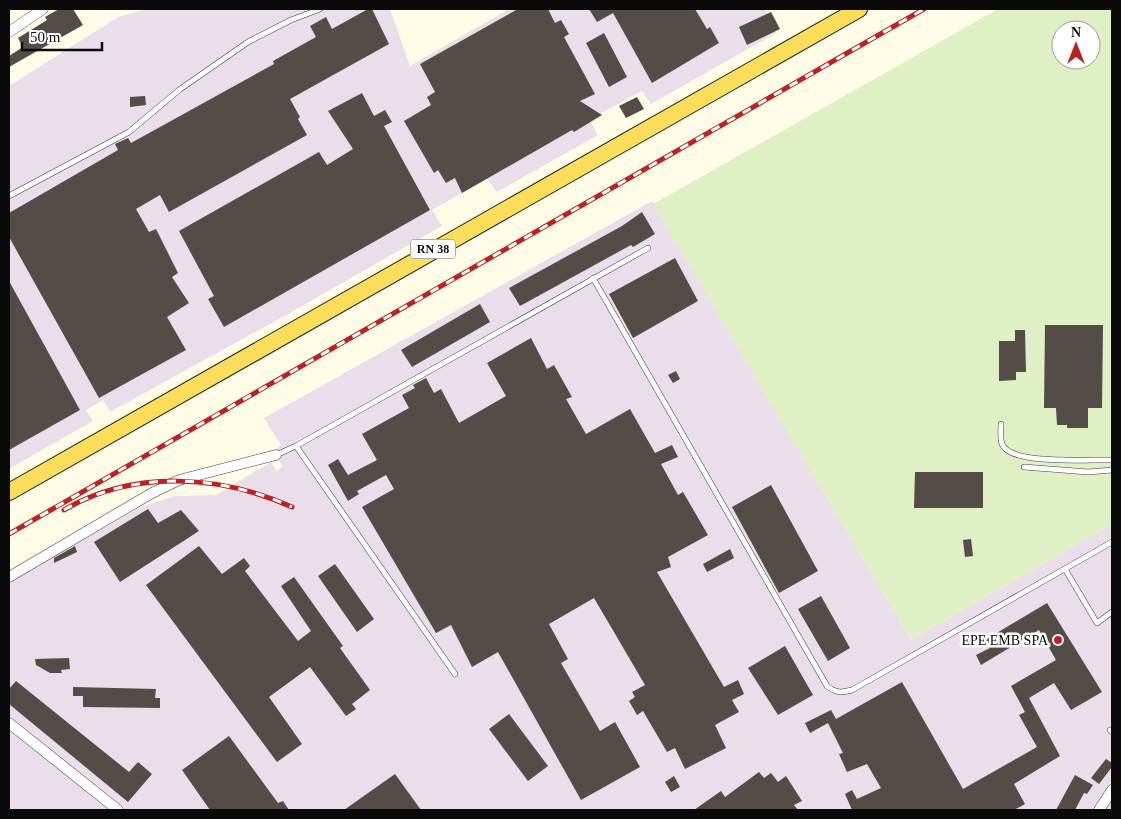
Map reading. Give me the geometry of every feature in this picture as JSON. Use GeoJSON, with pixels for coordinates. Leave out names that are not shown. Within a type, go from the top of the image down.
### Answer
{"type":"FeatureCollection","features":[{"type":"Feature","properties":{"kind":"main road","name":"RN 38"},"geometry":{"type":"LineString","coordinates":[[9,492],[744,68],[836,9]]}},
{"type":"Feature","properties":{"kind":"main road","name":"RN 38"},"geometry":{"type":"LineString","coordinates":[[9,482],[744,68],[859,9]]}},
{"type":"Feature","properties":{"kind":"street"},"geometry":{"type":"LineString","coordinates":[[9,32],[43,9]]}},
{"type":"Feature","properties":{"kind":"street"},"geometry":{"type":"LineString","coordinates":[[9,577],[152,493],[179,480],[276,455]]}},
{"type":"Feature","properties":{"kind":"street"},"geometry":{"type":"LineString","coordinates":[[9,723],[118,810]]}},
{"type":"Feature","properties":{"kind":"street"},"geometry":{"type":"LineString","coordinates":[[1099,810],[1112,790]]}},
{"type":"Feature","properties":{"kind":"lane"},"geometry":{"type":"LineString","coordinates":[[9,196],[128,132],[193,80],[248,42],[291,20],[320,9]]}},
{"type":"Feature","properties":{"kind":"lane"},"geometry":{"type":"LineString","coordinates":[[276,455],[296,446],[648,248]]}},
{"type":"Feature","properties":{"kind":"lane"},"geometry":{"type":"LineString","coordinates":[[594,278],[827,686],[834,691],[852,690],[1112,542]]}},
{"type":"Feature","properties":{"kind":"lane"},"geometry":{"type":"LineString","coordinates":[[1001,424],[1002,444],[1008,451],[1042,460],[1112,460]]}},
{"type":"Feature","properties":{"kind":"lane"},"geometry":{"type":"LineString","coordinates":[[296,446],[455,674]]}},
{"type":"Feature","properties":{"kind":"lane"},"geometry":{"type":"LineString","coordinates":[[1024,468],[1088,472],[1112,470]]}},
{"type":"Feature","properties":{"kind":"lane"},"geometry":{"type":"LineString","coordinates":[[1065,569],[1097,623],[1112,612]]}},
{"type":"Feature","properties":{"kind":"shaded area"},"geometry":{"type":"Polygon","coordinates":[[[148,9],[390,9],[410,66],[509,9],[765,9],[776,33],[651,104],[642,91],[589,120],[598,135],[497,192],[487,179],[432,210],[442,226],[288,314],[110,412],[103,400],[86,410],[93,421],[9,469],[9,86],[118,17],[148,9]]]}},
{"type":"Feature","properties":{"kind":"shaded area"},"geometry":{"type":"Polygon","coordinates":[[[652,201],[911,640],[1112,524],[1112,810],[9,810],[9,582],[141,507],[175,496],[216,495],[271,462],[277,471],[283,466],[273,452],[281,445],[264,418],[652,201]]]}},
{"type":"Feature","properties":{"kind":"green space"},"geometry":{"type":"Polygon","coordinates":[[[998,9],[1112,9],[1112,524],[911,640],[653,204],[998,9]]]}},
{"type":"Feature","properties":{"kind":"building"},"geometry":{"type":"Polygon","coordinates":[[[59,9],[73,9],[83,25],[9,67],[9,56],[23,47],[18,38],[47,20],[45,17],[59,9]]]}},
{"type":"Feature","properties":{"kind":"building"},"geometry":{"type":"Polygon","coordinates":[[[368,9],[372,9],[389,44],[290,99],[307,135],[169,212],[160,195],[136,209],[149,232],[156,229],[178,273],[172,277],[189,303],[167,317],[186,350],[99,398],[9,237],[9,213],[118,150],[115,144],[128,138],[131,143],[274,64],[273,61],[316,37],[310,26],[326,17],[332,29],[368,9]]]}},
{"type":"Feature","properties":{"kind":"building"},"geometry":{"type":"Polygon","coordinates":[[[518,9],[548,9],[555,23],[561,20],[569,34],[564,37],[595,94],[580,101],[602,115],[462,193],[455,178],[446,183],[438,170],[434,173],[404,121],[431,105],[427,97],[435,92],[420,64],[518,9]]]}},
{"type":"Feature","properties":{"kind":"building"},"geometry":{"type":"Polygon","coordinates":[[[589,9],[695,9],[707,29],[710,27],[719,43],[652,83],[613,13],[597,22],[589,9]]]}},
{"type":"Feature","properties":{"kind":"building"},"geometry":{"type":"Polygon","coordinates":[[[771,12],[780,29],[747,45],[739,27],[771,12]]]}},
{"type":"Feature","properties":{"kind":"building"},"geometry":{"type":"Polygon","coordinates":[[[604,33],[627,77],[609,87],[586,43],[604,33]]]}},
{"type":"Feature","properties":{"kind":"building"},"geometry":{"type":"Polygon","coordinates":[[[362,93],[374,116],[385,110],[392,122],[384,126],[430,210],[224,327],[208,299],[214,296],[179,231],[319,152],[327,165],[353,149],[328,111],[362,93]]]}},
{"type":"Feature","properties":{"kind":"building"},"geometry":{"type":"Polygon","coordinates":[[[145,96],[146,105],[130,107],[130,97],[145,96]]]}},
{"type":"Feature","properties":{"kind":"building"},"geometry":{"type":"Polygon","coordinates":[[[637,97],[644,109],[626,118],[619,106],[637,97]]]}},
{"type":"Feature","properties":{"kind":"building"},"geometry":{"type":"Polygon","coordinates":[[[642,212],[655,234],[633,247],[631,245],[520,306],[509,288],[622,226],[642,212]]]}},
{"type":"Feature","properties":{"kind":"building"},"geometry":{"type":"Polygon","coordinates":[[[675,258],[698,301],[633,338],[609,294],[675,258]]]}},
{"type":"Feature","properties":{"kind":"building"},"geometry":{"type":"Polygon","coordinates":[[[9,281],[80,410],[9,450],[9,281]]]}},
{"type":"Feature","properties":{"kind":"building"},"geometry":{"type":"Polygon","coordinates":[[[480,304],[490,322],[412,367],[401,350],[480,304]]]}},
{"type":"Feature","properties":{"kind":"building"},"geometry":{"type":"Polygon","coordinates":[[[1045,325],[1103,325],[1102,408],[1088,408],[1088,428],[1067,428],[1067,425],[1057,425],[1056,408],[1044,408],[1045,325]]]}},
{"type":"Feature","properties":{"kind":"building"},"geometry":{"type":"Polygon","coordinates":[[[1015,330],[1025,330],[1026,372],[1016,372],[1016,380],[999,381],[999,341],[1015,341],[1015,330]]]}},
{"type":"Feature","properties":{"kind":"building"},"geometry":{"type":"Polygon","coordinates":[[[531,338],[547,369],[554,365],[572,397],[566,399],[586,434],[630,409],[655,453],[672,445],[678,457],[661,464],[678,495],[683,492],[708,535],[668,557],[671,567],[657,572],[724,687],[738,680],[744,694],[732,700],[739,712],[715,725],[726,748],[685,769],[675,748],[667,752],[643,711],[637,715],[629,701],[635,697],[632,692],[645,685],[594,598],[549,624],[568,659],[561,663],[600,731],[615,722],[640,767],[581,800],[498,652],[472,667],[451,625],[436,633],[362,507],[394,489],[386,475],[357,491],[359,494],[348,501],[328,465],[338,459],[348,475],[377,460],[362,434],[409,408],[402,395],[415,388],[413,385],[426,378],[434,393],[441,389],[459,423],[506,396],[487,363],[531,338]]]}},
{"type":"Feature","properties":{"kind":"building"},"geometry":{"type":"Polygon","coordinates":[[[676,371],[680,379],[673,383],[668,375],[676,371]]]}},
{"type":"Feature","properties":{"kind":"building"},"geometry":{"type":"Polygon","coordinates":[[[915,472],[983,472],[983,508],[914,508],[915,472]]]}},
{"type":"Feature","properties":{"kind":"building"},"geometry":{"type":"Polygon","coordinates":[[[771,485],[818,571],[779,593],[732,507],[771,485]]]}},
{"type":"Feature","properties":{"kind":"building"},"geometry":{"type":"Polygon","coordinates":[[[148,509],[158,523],[181,510],[199,531],[120,582],[94,542],[148,509]]]}},
{"type":"Feature","properties":{"kind":"building"},"geometry":{"type":"Polygon","coordinates":[[[971,539],[973,556],[965,557],[963,540],[971,539]]]}},
{"type":"Feature","properties":{"kind":"building"},"geometry":{"type":"Polygon","coordinates":[[[75,546],[77,552],[54,563],[54,558],[75,546]]]}},
{"type":"Feature","properties":{"kind":"building"},"geometry":{"type":"Polygon","coordinates":[[[199,546],[222,574],[244,558],[250,566],[245,571],[298,641],[311,631],[281,586],[294,577],[343,646],[340,648],[370,690],[352,704],[356,709],[346,716],[310,667],[269,697],[302,744],[277,762],[146,585],[199,546]]]}},
{"type":"Feature","properties":{"kind":"building"},"geometry":{"type":"Polygon","coordinates":[[[730,549],[734,558],[707,572],[703,564],[730,549]]]}},
{"type":"Feature","properties":{"kind":"building"},"geometry":{"type":"Polygon","coordinates":[[[335,564],[374,619],[357,632],[318,576],[335,564]]]}},
{"type":"Feature","properties":{"kind":"building"},"geometry":{"type":"Polygon","coordinates":[[[821,596],[850,648],[828,661],[798,609],[821,596]]]}},
{"type":"Feature","properties":{"kind":"building"},"geometry":{"type":"Polygon","coordinates":[[[1047,603],[1102,692],[1071,710],[1054,683],[1029,698],[1060,756],[1014,784],[1025,804],[1014,810],[852,810],[845,794],[852,790],[857,799],[881,788],[867,764],[847,772],[839,754],[843,753],[828,723],[810,733],[805,723],[831,710],[836,719],[902,682],[963,789],[1037,747],[1019,715],[1025,712],[1011,686],[1056,660],[1039,630],[981,665],[976,655],[990,648],[985,640],[1047,603]]]}},
{"type":"Feature","properties":{"kind":"building"},"geometry":{"type":"Polygon","coordinates":[[[785,646],[813,695],[778,715],[748,668],[785,646]]]}},
{"type":"Feature","properties":{"kind":"building"},"geometry":{"type":"Polygon","coordinates":[[[69,658],[70,669],[61,670],[62,673],[50,673],[36,665],[35,659],[69,658]]]}},
{"type":"Feature","properties":{"kind":"building"},"geometry":{"type":"Polygon","coordinates":[[[16,681],[129,772],[138,762],[152,774],[128,802],[9,704],[9,689],[16,681]]]}},
{"type":"Feature","properties":{"kind":"building"},"geometry":{"type":"Polygon","coordinates":[[[73,687],[156,689],[155,698],[160,698],[160,708],[83,707],[83,696],[73,696],[73,687]]]}},
{"type":"Feature","properties":{"kind":"building"},"geometry":{"type":"Polygon","coordinates":[[[509,714],[548,766],[528,781],[489,729],[509,714]]]}},
{"type":"Feature","properties":{"kind":"building"},"geometry":{"type":"Polygon","coordinates":[[[229,736],[278,803],[283,801],[289,810],[210,810],[182,770],[229,736]]]}},
{"type":"Feature","properties":{"kind":"building"},"geometry":{"type":"Polygon","coordinates":[[[1106,759],[1112,763],[1112,767],[1099,784],[1091,778],[1106,759]]]}},
{"type":"Feature","properties":{"kind":"building"},"geometry":{"type":"Polygon","coordinates":[[[759,772],[764,778],[771,773],[778,782],[786,776],[802,801],[794,805],[798,810],[694,810],[721,791],[725,797],[759,772]]]}},
{"type":"Feature","properties":{"kind":"building"},"geometry":{"type":"Polygon","coordinates":[[[395,774],[421,810],[344,810],[395,774]]]}},
{"type":"Feature","properties":{"kind":"building"},"geometry":{"type":"Polygon","coordinates":[[[1075,775],[1093,785],[1087,794],[1084,793],[1075,810],[1056,810],[1075,775]]]}},
{"type":"Feature","properties":{"kind":"building"},"geometry":{"type":"Polygon","coordinates":[[[674,776],[680,787],[671,792],[665,782],[674,776]]]}},
{"type":"Feature","properties":{"kind":"railway"},"geometry":{"type":"LineString","coordinates":[[9,534],[924,9]]}},
{"type":"Feature","properties":{"kind":"railway"},"geometry":{"type":"LineString","coordinates":[[64,510],[91,497],[119,488],[148,483],[178,481],[236,488],[265,496],[292,507]]}},
{"type":"Feature","properties":{"kind":"place","name":"EPE EMB SPA"},"geometry":{"type":"Point","coordinates":[1058,640]}}]}
